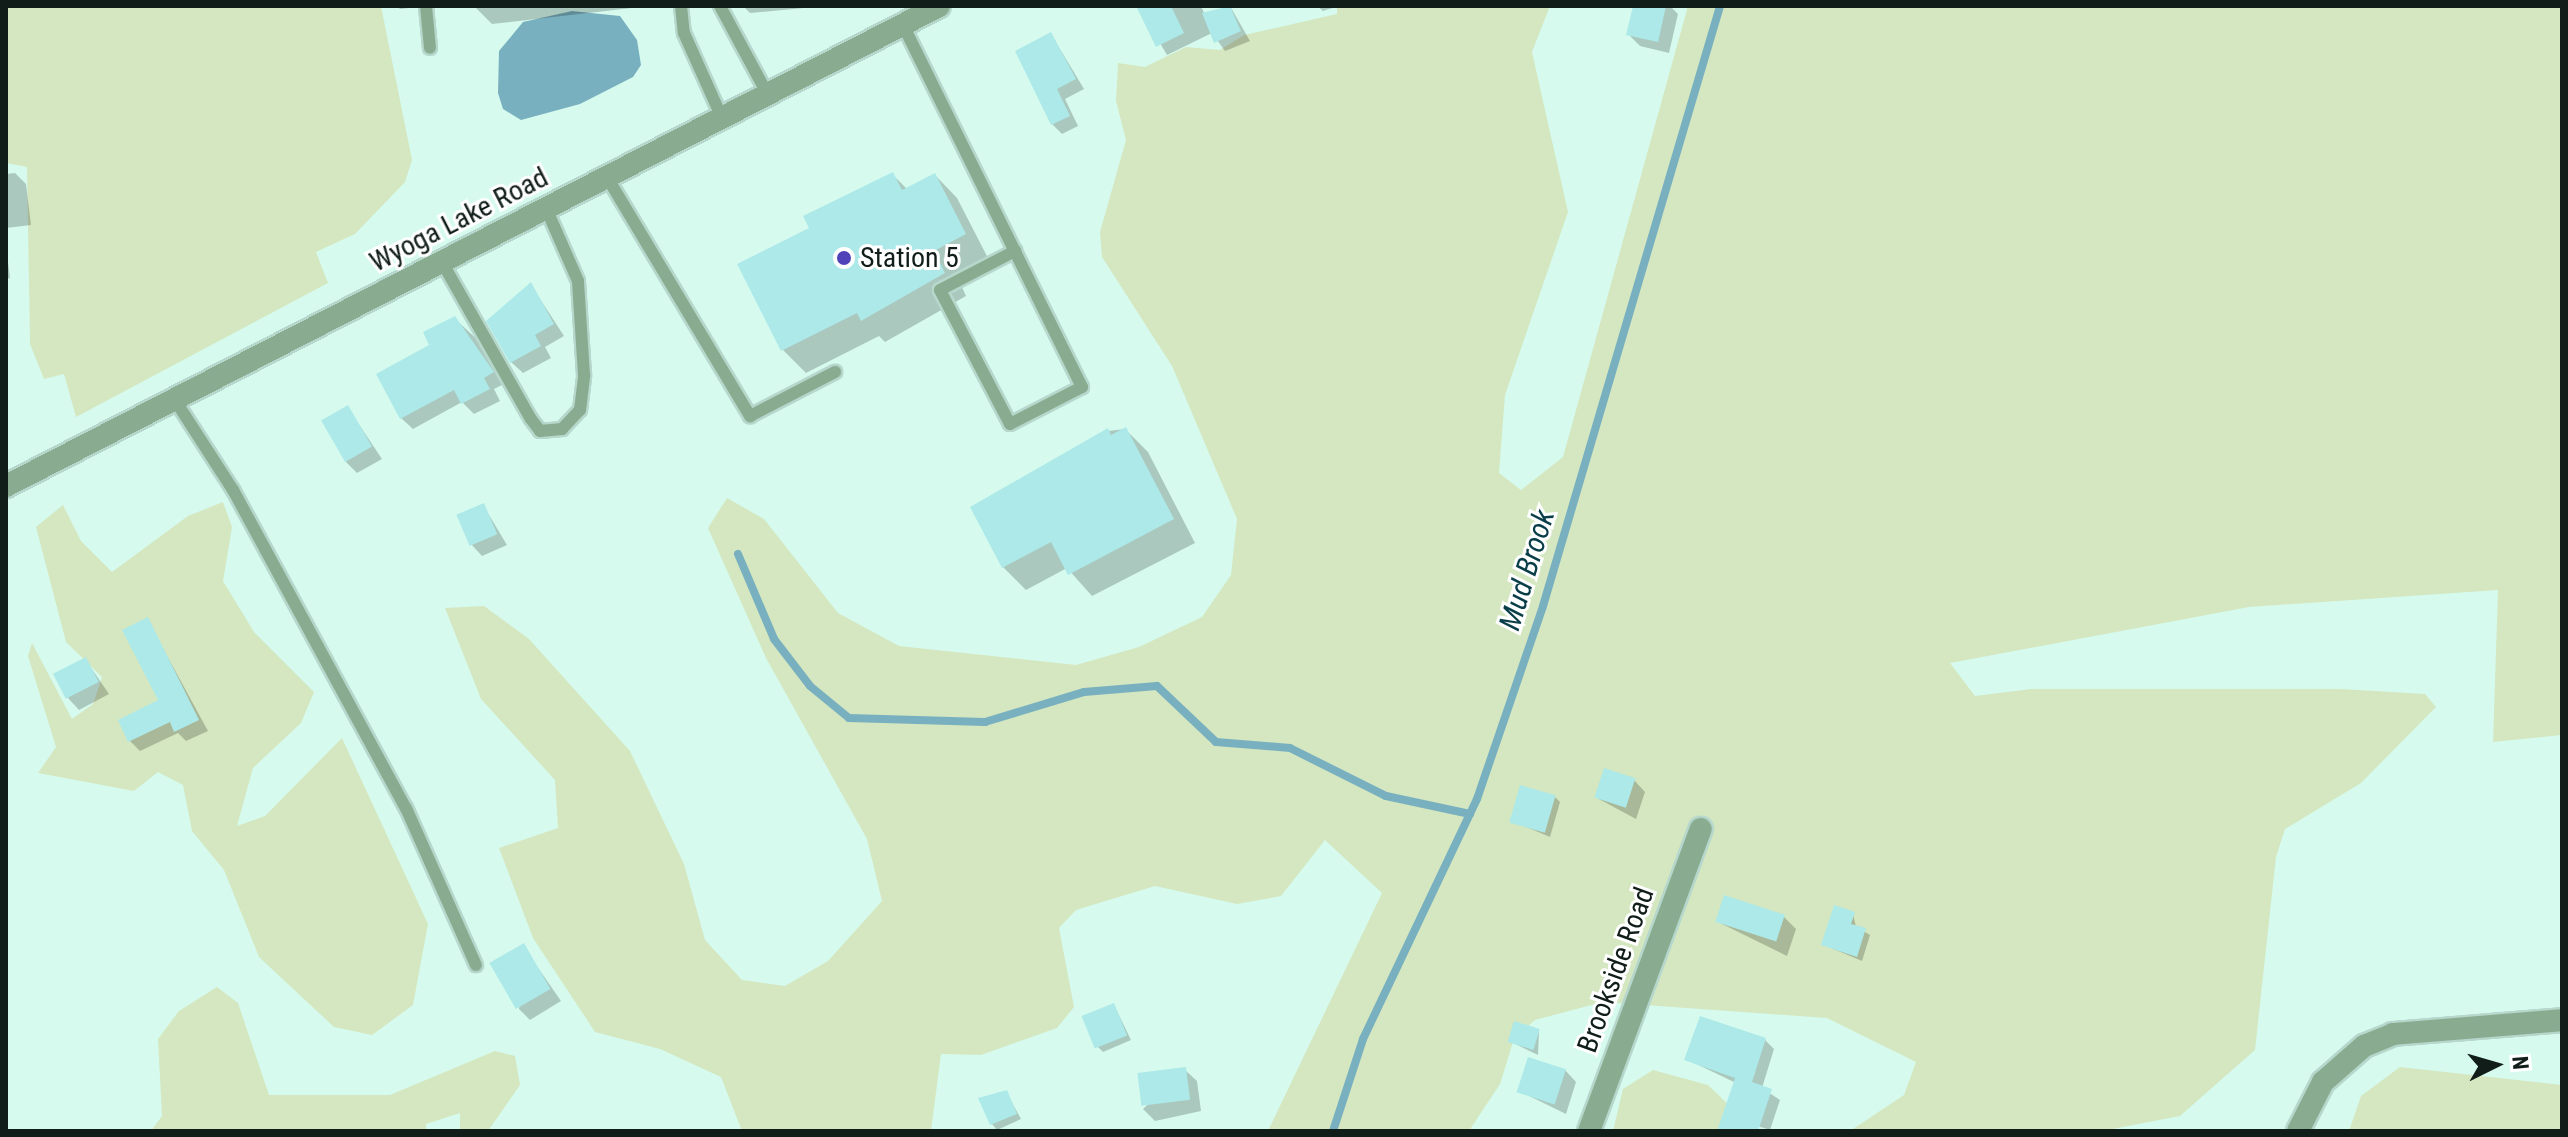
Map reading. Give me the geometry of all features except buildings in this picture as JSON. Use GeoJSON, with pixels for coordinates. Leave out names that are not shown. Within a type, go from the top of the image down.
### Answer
{"type":"FeatureCollection","features":[{"type":"Feature","properties":{"kind":"street","name":"Wyoga Lake Road"},"geometry":{"type":"LineString","coordinates":[[6,486],[939,6]]}},
{"type":"Feature","properties":{"kind":"street","name":"Brookside Road"},"geometry":{"type":"LineString","coordinates":[[1589,1131],[1701,829]]}},
{"type":"Feature","properties":{"kind":"street"},"geometry":{"type":"LineString","coordinates":[[2298,1131],[2323,1082],[2364,1046],[2393,1034],[2562,1020]]}},
{"type":"Feature","properties":{"kind":"lane"},"geometry":{"type":"LineString","coordinates":[[426,6],[430,48]]}},
{"type":"Feature","properties":{"kind":"lane"},"geometry":{"type":"LineString","coordinates":[[681,6],[684,33],[722,118]]}},
{"type":"Feature","properties":{"kind":"lane"},"geometry":{"type":"LineString","coordinates":[[720,6],[768,95]]}},
{"type":"Feature","properties":{"kind":"lane"},"geometry":{"type":"LineString","coordinates":[[903,25],[1015,251],[1082,387],[1010,424],[940,290],[1015,251]]}},
{"type":"Feature","properties":{"kind":"lane"},"geometry":{"type":"LineString","coordinates":[[607,177],[750,416],[835,372]]}},
{"type":"Feature","properties":{"kind":"lane"},"geometry":{"type":"LineString","coordinates":[[442,262],[531,419],[540,431],[562,429],[580,410],[584,375],[578,281],[546,208]]}},
{"type":"Feature","properties":{"kind":"lane"},"geometry":{"type":"LineString","coordinates":[[175,400],[233,490],[406,808],[476,965]]}},
{"type":"Feature","properties":{"kind":"green space"},"geometry":{"type":"Polygon","coordinates":[[[6,6],[381,6],[412,160],[405,182],[355,234],[316,252],[328,283],[76,417],[64,374],[44,379],[30,344],[27,167],[6,163],[6,6]]]}},
{"type":"Feature","properties":{"kind":"green space"},"geometry":{"type":"Polygon","coordinates":[[[1337,6],[1550,6],[1532,52],[1568,212],[1505,395],[1499,473],[1521,490],[1563,457],[1688,6],[2562,6],[2562,735],[2493,742],[2498,590],[2249,607],[1950,663],[1975,696],[2031,689],[2341,689],[2425,694],[2436,707],[2361,783],[2285,829],[2276,857],[2255,1050],[2180,1116],[2102,1131],[1850,1131],[1904,1095],[1916,1062],[1827,1018],[1603,1002],[1535,1020],[1514,1039],[1500,1084],[1469,1131],[1268,1131],[1382,893],[1325,840],[1281,896],[1237,904],[1155,886],[1076,910],[1059,928],[1074,1007],[1057,1028],[981,1055],[941,1054],[931,1131],[742,1131],[721,1077],[660,1049],[595,1032],[533,938],[499,848],[558,828],[555,780],[481,699],[445,608],[484,606],[529,639],[630,751],[684,864],[705,940],[742,980],[785,986],[828,961],[882,901],[867,839],[766,658],[708,528],[727,498],[764,519],[838,613],[899,646],[1076,665],[1139,647],[1202,617],[1231,575],[1237,519],[1172,366],[1102,257],[1100,232],[1126,140],[1116,101],[1118,63],[1145,67],[1186,47],[1220,50],[1244,35],[1337,14],[1337,6]]]}},
{"type":"Feature","properties":{"kind":"green space"},"geometry":{"type":"Polygon","coordinates":[[[223,502],[232,527],[223,581],[254,632],[314,692],[301,723],[253,768],[237,826],[265,816],[342,738],[428,924],[413,1005],[372,1035],[334,1027],[259,957],[224,870],[192,831],[183,785],[158,772],[134,791],[38,773],[56,747],[28,656],[32,643],[72,719],[93,704],[102,677],[66,642],[36,527],[63,505],[81,541],[112,572],[188,516],[223,502]]]}},
{"type":"Feature","properties":{"kind":"green space"},"geometry":{"type":"Polygon","coordinates":[[[217,987],[238,1003],[269,1095],[390,1095],[495,1051],[515,1056],[520,1085],[488,1131],[460,1131],[460,1113],[426,1124],[426,1131],[151,1131],[162,1116],[158,1039],[179,1011],[217,987]]]}},
{"type":"Feature","properties":{"kind":"green space"},"geometry":{"type":"Polygon","coordinates":[[[2400,1067],[2562,1085],[2562,1131],[2349,1131],[2361,1096],[2400,1067]]]}},
{"type":"Feature","properties":{"kind":"green space"},"geometry":{"type":"Polygon","coordinates":[[[1653,1070],[1708,1085],[1738,1114],[1743,1131],[1613,1131],[1623,1089],[1653,1070]]]}},
{"type":"Feature","properties":{"kind":"water"},"geometry":{"type":"Polygon","coordinates":[[[572,11],[620,16],[637,40],[641,65],[633,77],[580,104],[521,120],[503,109],[498,93],[499,51],[523,22],[572,11]]]}},
{"type":"Feature","properties":{"kind":"waterway","name":"Mud Brook"},"geometry":{"type":"LineString","coordinates":[[1333,1131],[1363,1039],[1477,799],[1543,606],[1720,6]]}},
{"type":"Feature","properties":{"kind":"waterway"},"geometry":{"type":"LineString","coordinates":[[738,554],[774,639],[810,686],[849,718],[985,722],[1084,692],[1157,686],[1216,742],[1290,748],[1386,796],[1470,814]]}},
{"type":"Feature","properties":{"kind":"place","name":"Station 5"},"geometry":{"type":"Point","coordinates":[844,258]}}]}
